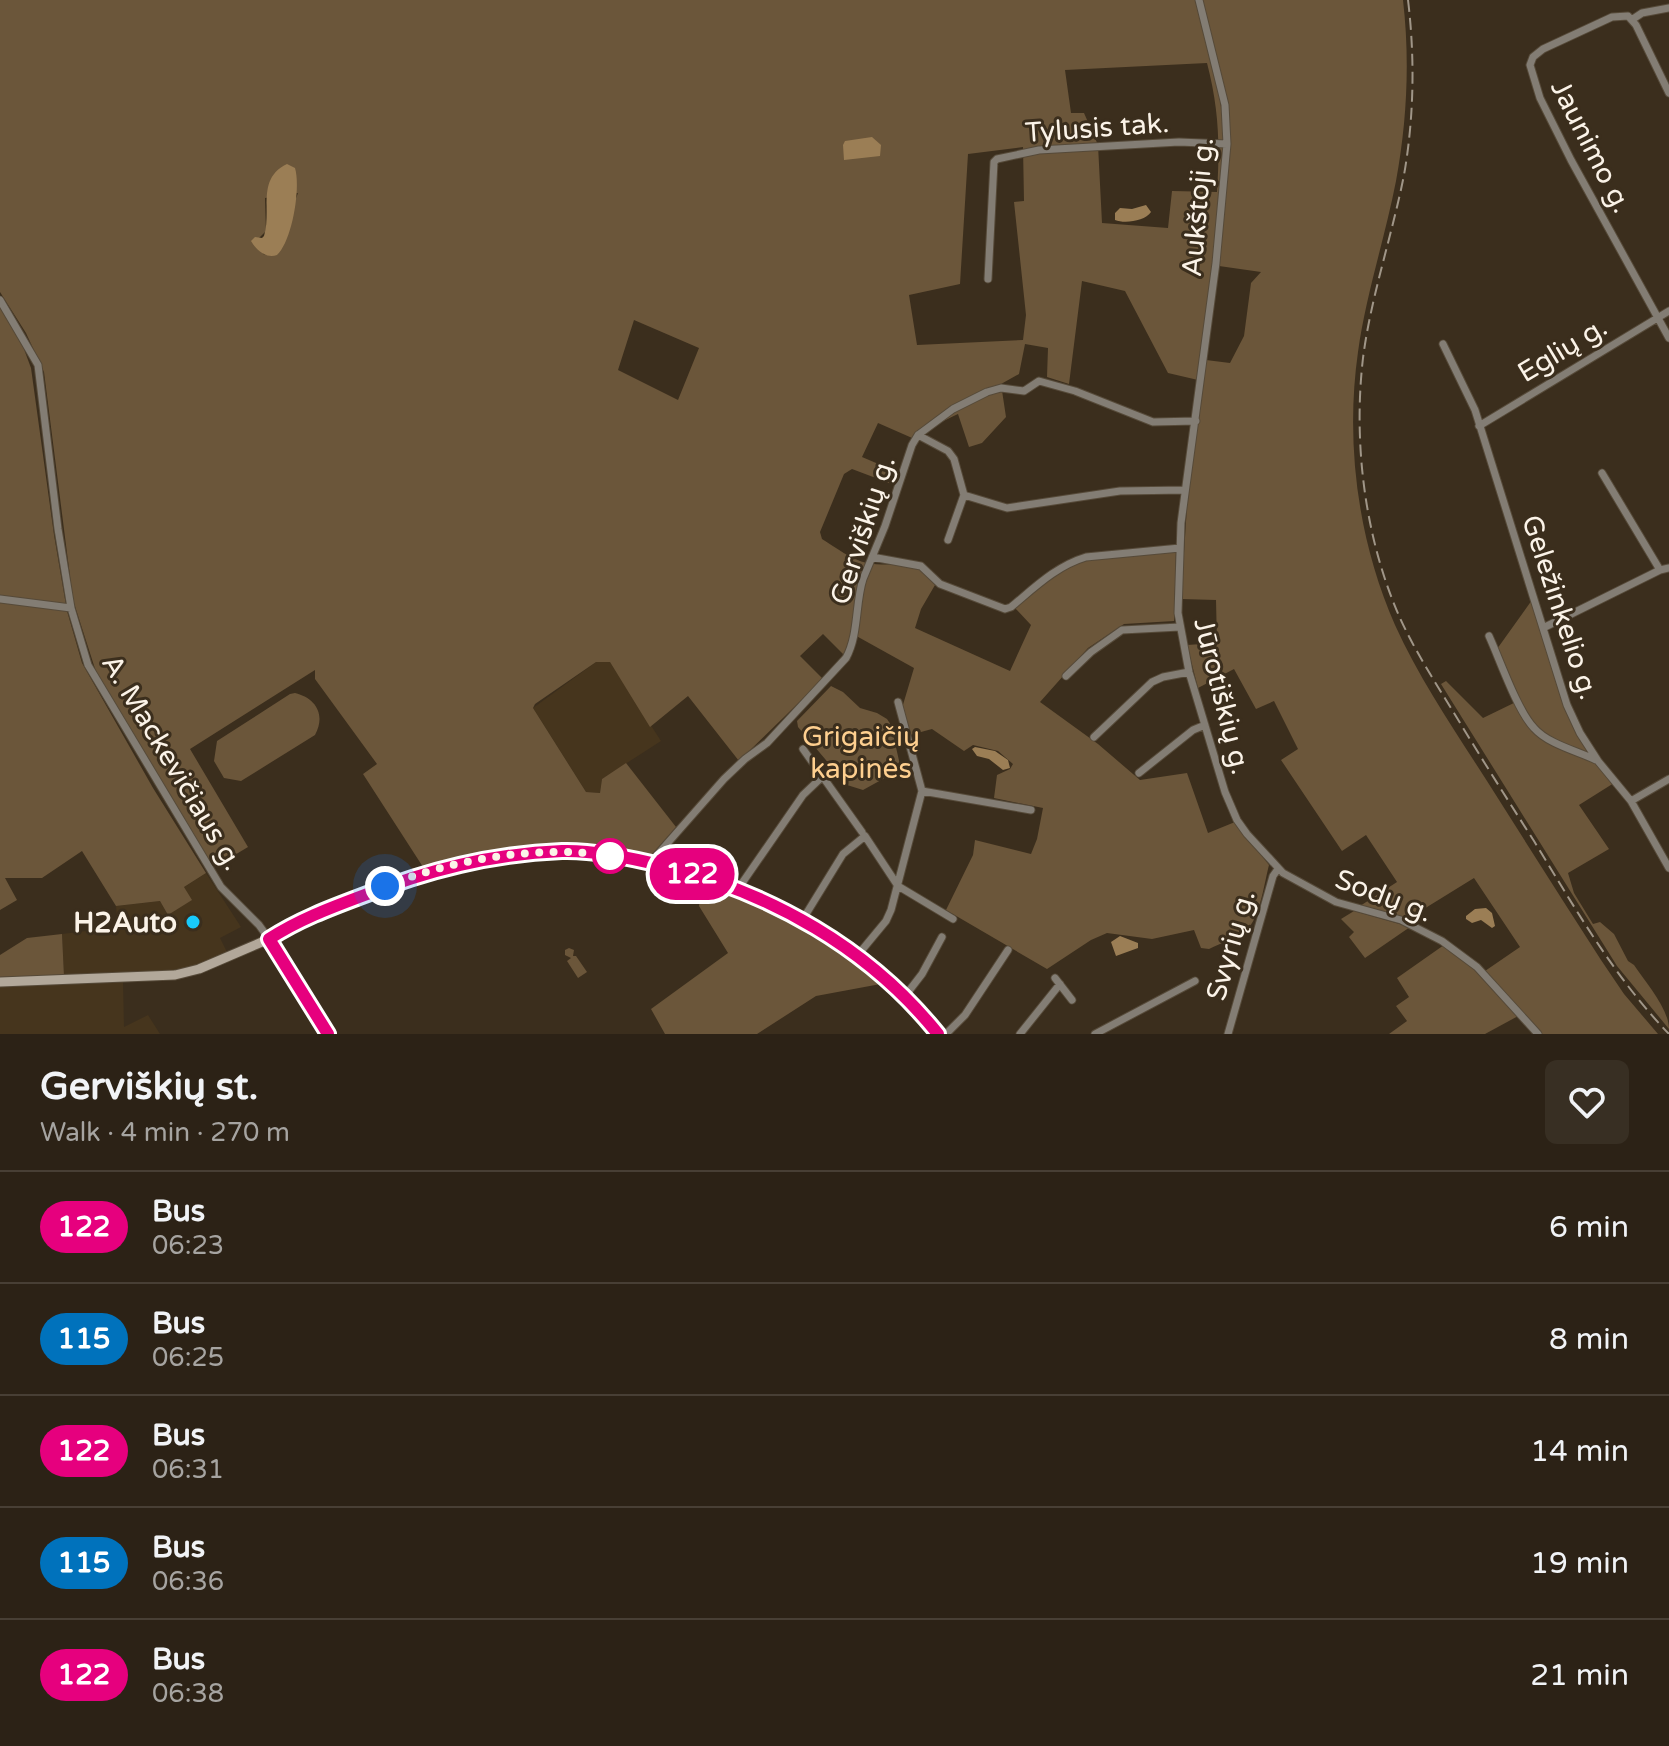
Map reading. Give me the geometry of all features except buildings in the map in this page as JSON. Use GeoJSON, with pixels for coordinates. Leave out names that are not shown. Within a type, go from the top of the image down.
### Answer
{"type":"FeatureCollection","features":[{"type":"Feature","properties":{"kind":"main road"},"geometry":{"type":"LineString","coordinates":[[0,982],[175,975],[199,969],[269,939],[328,1034]]}},
{"type":"Feature","properties":{"kind":"street","name":"Aukštoji g."},"geometry":{"type":"LineString","coordinates":[[1196,421],[1227,144],[1225,105],[1199,0]]}},
{"type":"Feature","properties":{"kind":"street"},"geometry":{"type":"LineString","coordinates":[[1669,8],[1642,13],[1633,19],[1669,93]]}},
{"type":"Feature","properties":{"kind":"street","name":"Jaunimo g."},"geometry":{"type":"LineString","coordinates":[[1633,19],[1621,15],[1612,17],[1543,49],[1533,57],[1530,65],[1540,98],[1571,160],[1669,338]]}},
{"type":"Feature","properties":{"kind":"street","name":"Tylusis tak."},"geometry":{"type":"LineString","coordinates":[[988,279],[994,162],[997,159],[1039,150],[1179,142],[1227,144]]}},
{"type":"Feature","properties":{"kind":"street","name":"A. Mackevičiaus g."},"geometry":{"type":"LineString","coordinates":[[0,300],[38,365],[71,608],[88,665],[221,887],[269,939]]}},
{"type":"Feature","properties":{"kind":"street","name":"Eglių g."},"geometry":{"type":"LineString","coordinates":[[1479,426],[1669,311]]}},
{"type":"Feature","properties":{"kind":"street","name":"Geležinkelio g."},"geometry":{"type":"LineString","coordinates":[[1443,344],[1475,410],[1567,705],[1580,733],[1631,801],[1669,868]]}},
{"type":"Feature","properties":{"kind":"street","name":"Gerviškių g."},"geometry":{"type":"LineString","coordinates":[[650,863],[724,779],[787,727],[846,658],[853,643],[859,592],[918,435],[953,409],[987,392],[1001,388],[1024,391],[1039,381],[1075,391],[1153,422],[1196,421]]}},
{"type":"Feature","properties":{"kind":"street","name":"Jūrotiškių g."},"geometry":{"type":"LineString","coordinates":[[1196,421],[1180,548],[1180,627],[1189,672],[1232,810],[1247,834],[1278,869]]}},
{"type":"Feature","properties":{"kind":"street"},"geometry":{"type":"LineString","coordinates":[[918,435],[948,451],[954,459],[964,495],[948,540]]}},
{"type":"Feature","properties":{"kind":"street"},"geometry":{"type":"LineString","coordinates":[[1602,473],[1660,570]]}},
{"type":"Feature","properties":{"kind":"street"},"geometry":{"type":"LineString","coordinates":[[964,495],[1007,508],[1120,491],[1185,490]]}},
{"type":"Feature","properties":{"kind":"street"},"geometry":{"type":"LineString","coordinates":[[872,557],[921,566],[940,584],[1005,609],[1051,574],[1074,561],[1086,557],[1180,548]]}},
{"type":"Feature","properties":{"kind":"street"},"geometry":{"type":"LineString","coordinates":[[1543,628],[1669,568]]}},
{"type":"Feature","properties":{"kind":"street"},"geometry":{"type":"LineString","coordinates":[[0,599],[71,608]]}},
{"type":"Feature","properties":{"kind":"street"},"geometry":{"type":"LineString","coordinates":[[1066,676],[1122,630],[1180,627]]}},
{"type":"Feature","properties":{"kind":"street"},"geometry":{"type":"LineString","coordinates":[[1489,636],[1534,728],[1544,736],[1598,761]]}},
{"type":"Feature","properties":{"kind":"street"},"geometry":{"type":"LineString","coordinates":[[1094,737],[1152,682],[1189,672]]}},
{"type":"Feature","properties":{"kind":"street"},"geometry":{"type":"LineString","coordinates":[[857,956],[886,921],[922,791],[898,702]]}},
{"type":"Feature","properties":{"kind":"street"},"geometry":{"type":"LineString","coordinates":[[1139,773],[1193,730],[1205,725]]}},
{"type":"Feature","properties":{"kind":"street"},"geometry":{"type":"LineString","coordinates":[[803,749],[898,886],[953,919]]}},
{"type":"Feature","properties":{"kind":"street"},"geometry":{"type":"LineString","coordinates":[[738,889],[803,795],[823,776]]}},
{"type":"Feature","properties":{"kind":"street"},"geometry":{"type":"LineString","coordinates":[[1631,801],[1669,779]]}},
{"type":"Feature","properties":{"kind":"street"},"geometry":{"type":"LineString","coordinates":[[922,791],[1031,810]]}},
{"type":"Feature","properties":{"kind":"street"},"geometry":{"type":"LineString","coordinates":[[803,919],[843,854],[864,834]]}},
{"type":"Feature","properties":{"kind":"street"},"geometry":{"type":"LineString","coordinates":[[269,939],[315,914],[408,877],[455,865],[563,851],[650,863],[738,889],[803,919],[857,956],[905,996],[938,1034]]}},
{"type":"Feature","properties":{"kind":"street","name":"Svyrių g."},"geometry":{"type":"LineString","coordinates":[[1228,1034],[1248,957],[1273,876],[1278,869]]}},
{"type":"Feature","properties":{"kind":"street","name":"Sodų g."},"geometry":{"type":"LineString","coordinates":[[1278,869],[1336,902],[1401,920],[1442,941],[1477,967],[1538,1034]]}},
{"type":"Feature","properties":{"kind":"street"},"geometry":{"type":"LineString","coordinates":[[905,996],[922,974],[942,937]]}},
{"type":"Feature","properties":{"kind":"street"},"geometry":{"type":"LineString","coordinates":[[946,1034],[965,1015],[1008,950]]}},
{"type":"Feature","properties":{"kind":"street"},"geometry":{"type":"LineString","coordinates":[[1020,1034],[1058,981],[1072,1000]]}},
{"type":"Feature","properties":{"kind":"street"},"geometry":{"type":"LineString","coordinates":[[1095,1034],[1195,981]]}},
{"type":"Feature","properties":{"kind":"shaded area"},"geometry":{"type":"Polygon","coordinates":[[[872,137],[881,145],[880,156],[844,160],[845,141],[872,137]]]}},
{"type":"Feature","properties":{"kind":"shaded area"},"geometry":{"type":"Polygon","coordinates":[[[287,164],[295,168],[297,177],[294,214],[282,248],[277,255],[269,256],[251,241],[264,236],[268,187],[277,170],[287,164]]]}},
{"type":"Feature","properties":{"kind":"shaded area"},"geometry":{"type":"Polygon","coordinates":[[[1146,205],[1151,212],[1140,220],[1115,220],[1115,213],[1120,208],[1146,205]]]}},
{"type":"Feature","properties":{"kind":"shaded area"},"geometry":{"type":"Polygon","coordinates":[[[596,662],[610,662],[661,741],[602,779],[600,793],[586,792],[533,708],[596,662]]]}},
{"type":"Feature","properties":{"kind":"shaded area"},"geometry":{"type":"Polygon","coordinates":[[[972,749],[995,751],[1008,760],[1010,768],[1003,770],[989,759],[977,756],[972,749]]]}},
{"type":"Feature","properties":{"kind":"shaded area"},"geometry":{"type":"Polygon","coordinates":[[[206,873],[241,927],[220,938],[227,952],[201,965],[173,972],[64,976],[62,934],[118,927],[116,906],[160,901],[168,915],[191,900],[184,887],[206,873]]]}},
{"type":"Feature","properties":{"kind":"shaded area"},"geometry":{"type":"Polygon","coordinates":[[[1486,908],[1492,913],[1495,926],[1492,928],[1481,920],[1472,923],[1466,919],[1475,909],[1486,908]]]}},
{"type":"Feature","properties":{"kind":"shaded area"},"geometry":{"type":"Polygon","coordinates":[[[1120,936],[1138,943],[1138,948],[1116,956],[1111,942],[1120,936]]]}},
{"type":"Feature","properties":{"kind":"shaded area"},"geometry":{"type":"Polygon","coordinates":[[[123,982],[124,1027],[148,1015],[160,1034],[0,1034],[0,985],[123,982]]]}},
{"type":"Feature","properties":{"kind":"green space"},"geometry":{"type":"Polygon","coordinates":[[[0,0],[1195,0],[1217,82],[1223,131],[1219,224],[1198,380],[1168,373],[1125,291],[1082,281],[1069,384],[1047,377],[1048,348],[1025,344],[1019,374],[1001,384],[1006,417],[982,443],[969,447],[958,414],[931,428],[919,441],[878,423],[862,457],[902,474],[897,486],[852,469],[844,474],[820,532],[822,539],[861,561],[904,565],[921,570],[935,585],[921,609],[915,628],[1010,671],[1031,625],[1015,608],[1052,576],[1079,561],[1176,551],[1174,621],[1124,624],[1088,648],[1040,702],[1098,744],[1140,780],[1187,773],[1208,833],[1235,822],[1269,865],[1253,922],[1240,934],[1209,949],[1201,948],[1194,930],[1152,939],[1107,933],[1047,969],[946,910],[973,855],[975,840],[1031,854],[1043,808],[994,798],[997,775],[1010,769],[1013,764],[998,751],[973,745],[964,751],[932,729],[910,735],[902,708],[914,668],[851,633],[844,655],[823,634],[800,656],[823,679],[739,761],[688,696],[650,727],[610,662],[596,662],[535,704],[533,708],[586,792],[600,793],[602,779],[626,763],[676,827],[647,860],[539,849],[496,853],[423,867],[363,774],[377,764],[315,679],[315,670],[190,749],[248,847],[213,868],[98,678],[73,600],[44,372],[26,333],[0,292],[0,0]],[[1207,63],[1065,70],[1071,113],[1084,113],[1098,145],[1102,223],[1168,228],[1172,191],[1217,192],[1218,127],[1207,63]],[[1023,147],[968,154],[960,284],[909,295],[917,345],[1023,340],[1026,315],[1014,202],[1024,201],[1023,147]],[[298,193],[265,198],[266,231],[259,238],[264,255],[292,209],[298,193]],[[634,320],[618,370],[678,400],[699,348],[634,320]]]}},
{"type":"Feature","properties":{"kind":"green space"},"geometry":{"type":"Polygon","coordinates":[[[1201,0],[1403,0],[1407,68],[1403,136],[1392,202],[1361,330],[1354,386],[1354,456],[1372,560],[1395,625],[1438,705],[1601,960],[1624,994],[1658,1034],[1542,1034],[1485,971],[1520,947],[1474,878],[1406,920],[1360,906],[1397,882],[1366,835],[1342,851],[1281,760],[1298,749],[1274,701],[1256,709],[1234,669],[1198,688],[1187,645],[1217,643],[1216,600],[1181,599],[1188,491],[1206,360],[1230,363],[1244,336],[1251,283],[1261,272],[1219,266],[1229,125],[1201,0]]]}},
{"type":"Feature","properties":{"kind":"green space"},"geometry":{"type":"Polygon","coordinates":[[[0,307],[21,341],[31,368],[67,611],[82,663],[153,788],[206,873],[184,887],[192,900],[168,915],[160,901],[116,906],[82,851],[42,878],[5,878],[17,900],[0,910],[0,307]]]}},
{"type":"Feature","properties":{"kind":"green space"},"geometry":{"type":"Polygon","coordinates":[[[1532,600],[1566,705],[1614,783],[1579,805],[1609,849],[1568,873],[1574,893],[1593,924],[1600,922],[1614,934],[1628,961],[1634,965],[1661,1005],[1669,1029],[1617,966],[1441,684],[1446,681],[1483,718],[1520,700],[1497,649],[1532,600]]]}},
{"type":"Feature","properties":{"kind":"green space","name":"Grigaičių kapinės"},"geometry":{"type":"Polygon","coordinates":[[[831,686],[843,692],[860,708],[887,719],[891,725],[900,765],[892,774],[863,790],[847,785],[798,727],[797,721],[831,686]]]}},
{"type":"Feature","properties":{"kind":"green space"},"geometry":{"type":"Polygon","coordinates":[[[295,693],[309,699],[317,708],[319,721],[315,735],[241,781],[224,778],[214,761],[217,741],[295,693]]]}},
{"type":"Feature","properties":{"kind":"green space"},"geometry":{"type":"Polygon","coordinates":[[[703,881],[799,923],[886,983],[816,996],[757,1034],[665,1034],[651,1009],[728,953],[699,906],[703,881]]]}},
{"type":"Feature","properties":{"kind":"green space"},"geometry":{"type":"Polygon","coordinates":[[[1354,911],[1410,927],[1365,958],[1349,937],[1354,932],[1341,919],[1354,911]]]}},
{"type":"Feature","properties":{"kind":"green space"},"geometry":{"type":"Polygon","coordinates":[[[62,934],[64,976],[0,977],[0,955],[27,938],[62,934]]]}},
{"type":"Feature","properties":{"kind":"green space"},"geometry":{"type":"Polygon","coordinates":[[[1444,945],[1472,966],[1520,1015],[1485,1034],[1389,1034],[1407,1021],[1396,1006],[1409,997],[1397,978],[1444,945]]]}},
{"type":"Feature","properties":{"kind":"green space"},"geometry":{"type":"Polygon","coordinates":[[[565,950],[574,950],[573,956],[587,972],[578,978],[567,961],[571,958],[565,955],[565,950]]]}},
{"type":"Feature","properties":{"kind":"railway"},"geometry":{"type":"LineString","coordinates":[[1408,0],[1412,44],[1410,132],[1404,175],[1371,312],[1360,391],[1361,457],[1370,524],[1378,556],[1400,618],[1433,678],[1596,941],[1630,989],[1669,1034]]}},
{"type":"Feature","properties":{"kind":"bus line","name":"122"},"geometry":{"type":"LineString","coordinates":[[328,1034],[269,939],[315,914],[408,877],[499,857],[563,851],[632,859],[694,874],[738,889],[803,919],[878,972],[905,996],[938,1034]]}},
{"type":"Feature","properties":{"kind":"place","name":"H2Auto"},"geometry":{"type":"Point","coordinates":[193,922]}},
{"type":"Feature","properties":{"kind":"route"},"geometry":{"type":"LineString","coordinates":[[385,886],[422,873],[499,857],[563,851],[610,856]]}}]}
